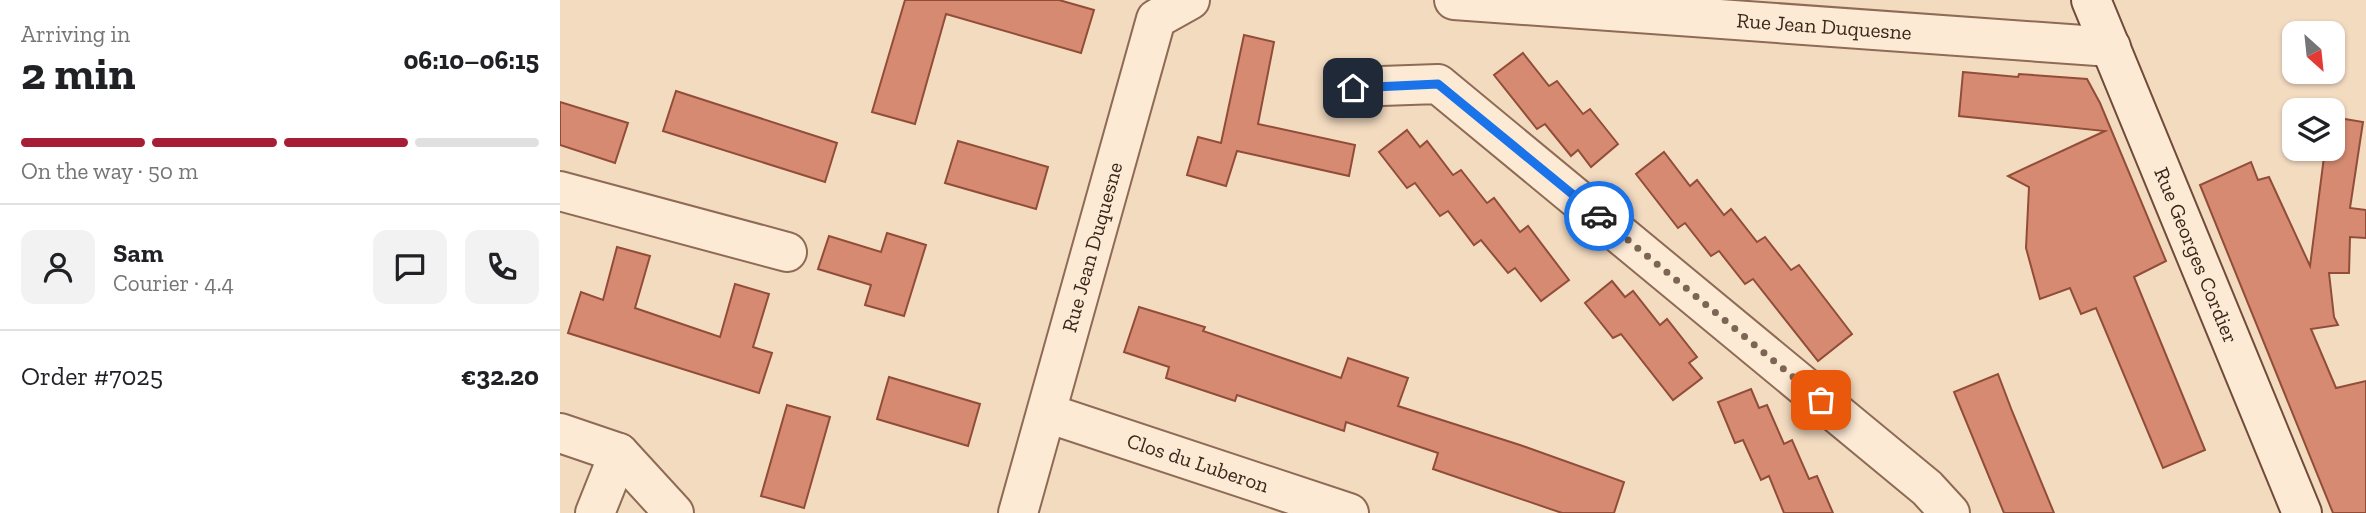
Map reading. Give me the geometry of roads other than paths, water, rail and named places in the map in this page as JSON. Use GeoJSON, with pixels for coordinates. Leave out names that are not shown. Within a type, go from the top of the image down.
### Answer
{"type":"FeatureCollection","features":[{"type":"Feature","properties":{"kind":"street","name":"Rue Jean Duquesne"},"geometry":{"type":"LineString","coordinates":[[1018,513],[1156,19],[1190,0]]}},
{"type":"Feature","properties":{"kind":"street","name":"Rue Jean Duquesne"},"geometry":{"type":"LineString","coordinates":[[1454,0],[2110,47]]}},
{"type":"Feature","properties":{"kind":"street","name":"Rue Georges Cordier"},"geometry":{"type":"LineString","coordinates":[[2091,0],[2302,513]]}},
{"type":"Feature","properties":{"kind":"street"},"geometry":{"type":"LineString","coordinates":[[1353,88],[1438,84],[1927,488],[1950,513]]}},
{"type":"Feature","properties":{"kind":"street"},"geometry":{"type":"LineString","coordinates":[[560,191],[787,252]]}},
{"type":"Feature","properties":{"kind":"street","name":"Clos du Luberon"},"geometry":{"type":"LineString","coordinates":[[1047,413],[1349,513]]}},
{"type":"Feature","properties":{"kind":"street"},"geometry":{"type":"LineString","coordinates":[[560,433],[619,453],[674,513]]}},
{"type":"Feature","properties":{"kind":"street"},"geometry":{"type":"LineString","coordinates":[[595,513],[619,453]]}}]}
